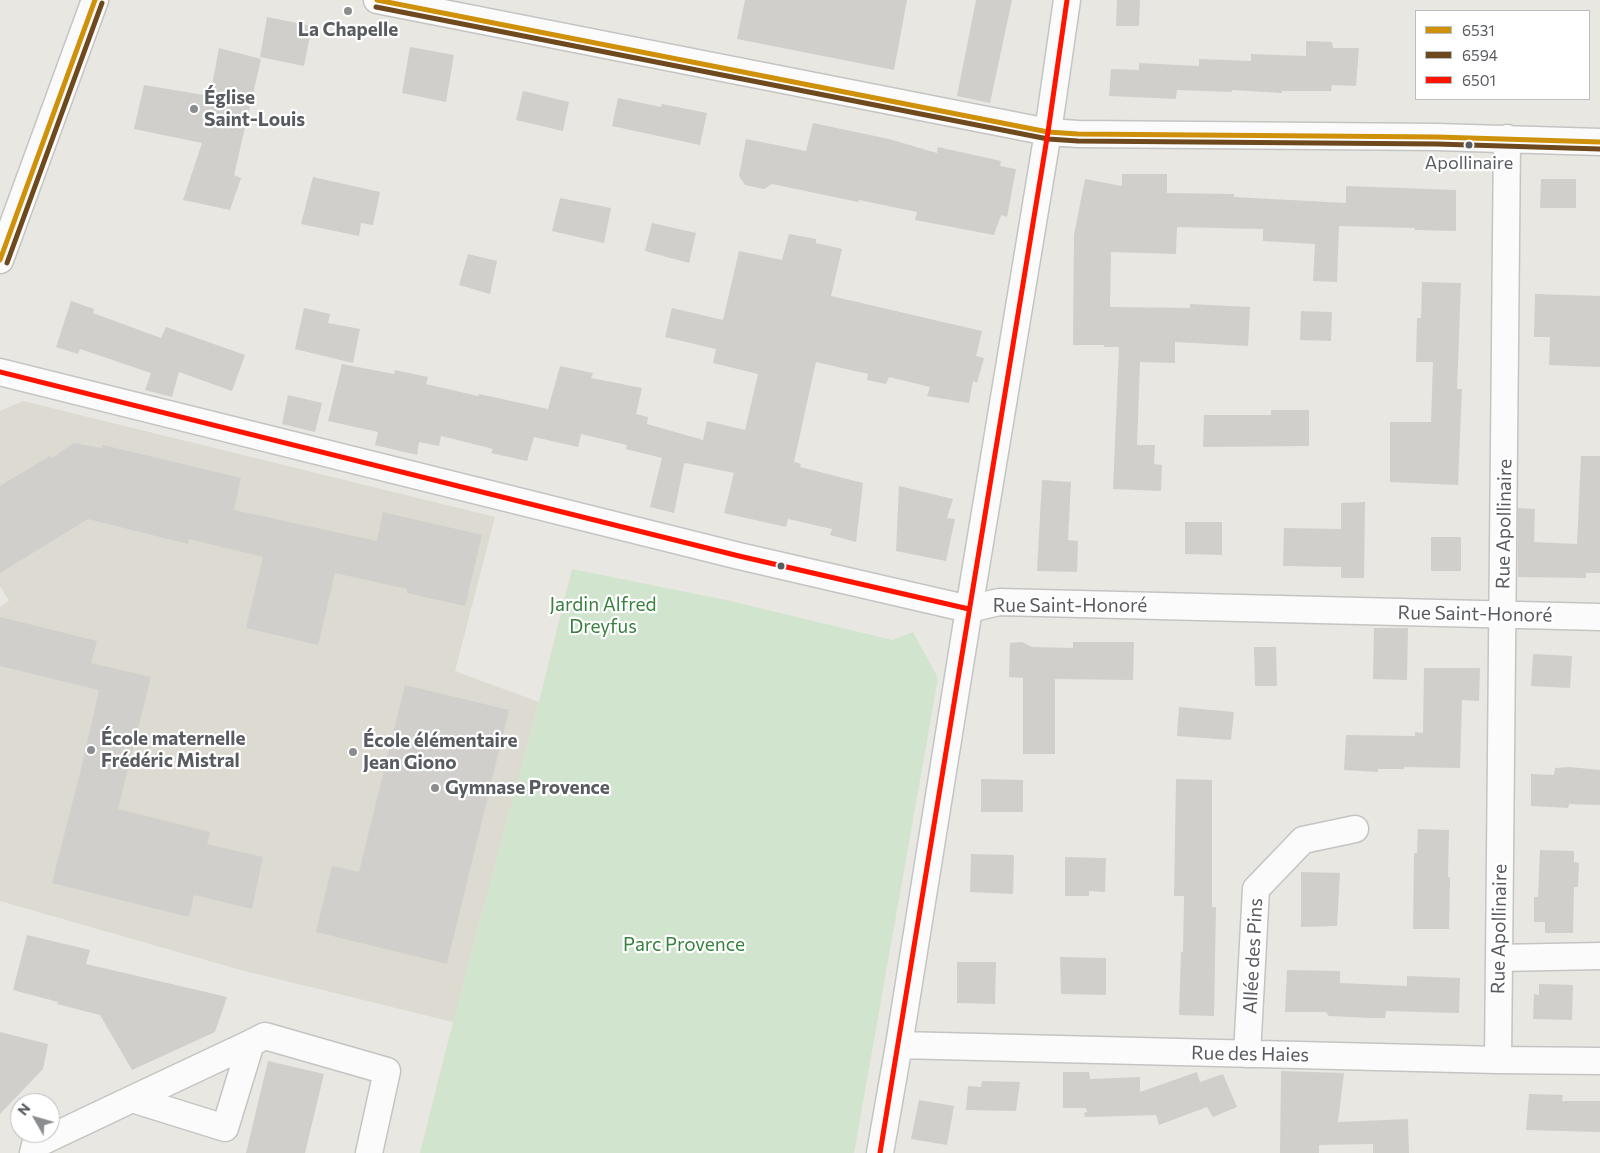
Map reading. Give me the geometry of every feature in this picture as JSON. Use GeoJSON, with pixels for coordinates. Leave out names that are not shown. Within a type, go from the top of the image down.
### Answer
{"type":"FeatureCollection","features":[{"type":"Feature","properties":{"kind":"street"},"geometry":{"type":"LineString","coordinates":[[0,260],[95,0]]}},
{"type":"Feature","properties":{"kind":"street"},"geometry":{"type":"LineString","coordinates":[[377,0],[1048,132],[1078,134],[1507,138],[1600,142]]}},
{"type":"Feature","properties":{"kind":"street"},"geometry":{"type":"LineString","coordinates":[[880,1153],[900,1046],[969,609],[1048,132],[1067,0]]}},
{"type":"Feature","properties":{"kind":"street","name":"Rue Apollinaire"},"geometry":{"type":"LineString","coordinates":[[1498,1060],[1507,138]]}},
{"type":"Feature","properties":{"kind":"street","name":"Rue Saint-Honoré"},"geometry":{"type":"LineString","coordinates":[[0,372],[739,556],[969,609],[999,602],[1600,617]]}},
{"type":"Feature","properties":{"kind":"street","name":"Allée des Pins"},"geometry":{"type":"LineString","coordinates":[[1247,1054],[1256,889],[1303,840],[1355,829]]}},
{"type":"Feature","properties":{"kind":"street"},"geometry":{"type":"LineString","coordinates":[[1499,958],[1600,956]]}},
{"type":"Feature","properties":{"kind":"street"},"geometry":{"type":"LineString","coordinates":[[33,1153],[34,1145],[265,1036],[387,1071],[369,1153]]}},
{"type":"Feature","properties":{"kind":"street"},"geometry":{"type":"LineString","coordinates":[[132,1099],[225,1128],[251,1043]]}},
{"type":"Feature","properties":{"kind":"street","name":"Rue des Haies"},"geometry":{"type":"LineString","coordinates":[[900,1046],[1600,1061]]}},
{"type":"Feature","properties":{"kind":"shaded area","name":"École élémentaire Jean Giono"},"geometry":{"type":"Polygon","coordinates":[[[23,401],[495,517],[455,671],[539,702],[453,1022],[237,969],[0,901],[0,607],[9,601],[0,586],[0,411],[23,401]]]}},
{"type":"Feature","properties":{"kind":"green space","name":"Parc Provence"},"geometry":{"type":"Polygon","coordinates":[[[572,569],[726,600],[892,640],[913,632],[938,678],[854,1153],[420,1153],[453,1022],[539,702],[572,569]]]}},
{"type":"Feature","properties":{"kind":"building"},"geometry":{"type":"Polygon","coordinates":[[[745,0],[907,0],[894,70],[737,39],[745,0]]]}},
{"type":"Feature","properties":{"kind":"building"},"geometry":{"type":"Polygon","coordinates":[[[976,0],[1012,0],[990,103],[957,96],[976,0]]]}},
{"type":"Feature","properties":{"kind":"building"},"geometry":{"type":"Polygon","coordinates":[[[1117,0],[1140,0],[1139,26],[1116,26],[1117,0]]]}},
{"type":"Feature","properties":{"kind":"building"},"geometry":{"type":"Polygon","coordinates":[[[267,17],[312,26],[304,66],[260,57],[267,17]]]}},
{"type":"Feature","properties":{"kind":"building"},"geometry":{"type":"Polygon","coordinates":[[[1306,41],[1332,42],[1333,48],[1359,48],[1356,86],[1332,85],[1331,91],[1282,91],[1282,93],[1232,90],[1232,92],[1177,90],[1176,99],[1109,96],[1111,69],[1139,70],[1139,63],[1199,66],[1199,59],[1251,61],[1251,54],[1306,56],[1306,41]]]}},
{"type":"Feature","properties":{"kind":"building"},"geometry":{"type":"Polygon","coordinates":[[[410,47],[454,55],[446,102],[402,93],[410,47]]]}},
{"type":"Feature","properties":{"kind":"building","name":"Église Saint-Louis"},"geometry":{"type":"Polygon","coordinates":[[[219,48],[261,59],[234,175],[241,178],[230,210],[183,200],[202,143],[134,129],[144,85],[210,96],[219,48]]]}},
{"type":"Feature","properties":{"kind":"building"},"geometry":{"type":"Polygon","coordinates":[[[523,91],[569,102],[563,131],[516,120],[523,91]]]}},
{"type":"Feature","properties":{"kind":"building"},"geometry":{"type":"Polygon","coordinates":[[[618,98],[661,107],[662,104],[707,113],[700,145],[612,126],[618,98]]]}},
{"type":"Feature","properties":{"kind":"building"},"geometry":{"type":"Polygon","coordinates":[[[813,123],[889,139],[937,153],[938,147],[1001,161],[1000,166],[1016,169],[1007,217],[1001,215],[994,235],[915,220],[917,212],[859,200],[858,202],[772,184],[764,189],[745,185],[739,176],[746,139],[806,151],[813,123]]]}},
{"type":"Feature","properties":{"kind":"building"},"geometry":{"type":"Polygon","coordinates":[[[1122,174],[1167,174],[1167,193],[1234,194],[1234,197],[1346,203],[1346,186],[1456,190],[1456,231],[1339,226],[1337,282],[1313,281],[1315,244],[1263,241],[1263,229],[1177,227],[1176,254],[1111,252],[1110,307],[1190,308],[1190,304],[1250,307],[1248,346],[1175,342],[1175,363],[1140,362],[1137,445],[1155,445],[1154,464],[1162,465],[1161,491],[1113,489],[1119,347],[1073,345],[1074,235],[1085,179],[1122,186],[1122,174]]]}},
{"type":"Feature","properties":{"kind":"building"},"geometry":{"type":"Polygon","coordinates":[[[313,177],[380,192],[373,225],[361,223],[359,236],[301,224],[313,177]]]}},
{"type":"Feature","properties":{"kind":"building"},"geometry":{"type":"Polygon","coordinates":[[[1541,179],[1576,179],[1576,208],[1540,208],[1541,179]]]}},
{"type":"Feature","properties":{"kind":"building"},"geometry":{"type":"Polygon","coordinates":[[[560,198],[611,208],[604,243],[552,231],[560,198]]]}},
{"type":"Feature","properties":{"kind":"building"},"geometry":{"type":"Polygon","coordinates":[[[652,223],[696,233],[689,263],[645,251],[652,223]]]}},
{"type":"Feature","properties":{"kind":"building"},"geometry":{"type":"Polygon","coordinates":[[[789,234],[816,239],[816,243],[842,249],[831,296],[982,331],[976,356],[984,358],[977,383],[973,381],[969,403],[927,396],[930,387],[889,377],[886,384],[867,380],[868,374],[816,362],[794,462],[801,464],[800,467],[863,483],[856,542],[830,535],[832,529],[788,519],[786,527],[724,513],[734,473],[686,463],[684,464],[674,513],[650,507],[662,458],[626,449],[627,445],[581,434],[578,447],[534,437],[527,461],[491,453],[493,449],[441,436],[439,446],[419,442],[417,455],[375,445],[378,432],[328,421],[342,364],[394,374],[395,370],[428,377],[426,384],[548,409],[560,366],[593,373],[591,378],[642,388],[636,414],[648,417],[647,424],[703,440],[707,421],[745,430],[758,374],[713,363],[716,349],[665,337],[672,308],[723,320],[739,251],[782,260],[789,234]]]}},
{"type":"Feature","properties":{"kind":"building"},"geometry":{"type":"Polygon","coordinates":[[[468,254],[497,261],[490,294],[459,285],[468,254]]]}},
{"type":"Feature","properties":{"kind":"building"},"geometry":{"type":"Polygon","coordinates":[[[1422,282],[1461,283],[1457,389],[1462,389],[1458,485],[1390,482],[1390,422],[1431,422],[1433,362],[1416,362],[1417,318],[1421,318],[1422,282]]]}},
{"type":"Feature","properties":{"kind":"building"},"geometry":{"type":"Polygon","coordinates":[[[1535,294],[1600,296],[1600,367],[1549,365],[1550,337],[1534,337],[1535,294]]]}},
{"type":"Feature","properties":{"kind":"building"},"geometry":{"type":"Polygon","coordinates":[[[71,301],[94,309],[93,313],[161,338],[166,327],[245,355],[232,391],[179,372],[172,397],[145,390],[151,373],[80,349],[78,354],[56,347],[71,301]]]}},
{"type":"Feature","properties":{"kind":"building"},"geometry":{"type":"Polygon","coordinates":[[[304,308],[330,314],[328,323],[360,329],[353,363],[295,349],[304,308]]]}},
{"type":"Feature","properties":{"kind":"building"},"geometry":{"type":"Polygon","coordinates":[[[1301,311],[1332,312],[1331,341],[1300,340],[1301,311]]]}},
{"type":"Feature","properties":{"kind":"building"},"geometry":{"type":"Polygon","coordinates":[[[288,395],[322,403],[315,432],[282,424],[288,395]]]}},
{"type":"Feature","properties":{"kind":"building"},"geometry":{"type":"Polygon","coordinates":[[[1271,410],[1309,410],[1309,446],[1203,447],[1204,415],[1271,415],[1271,410]]]}},
{"type":"Feature","properties":{"kind":"building"},"geometry":{"type":"Polygon","coordinates":[[[74,443],[102,448],[103,445],[241,478],[234,510],[377,541],[383,512],[482,535],[465,606],[407,593],[407,589],[335,573],[318,645],[246,628],[263,557],[189,539],[188,544],[88,519],[0,573],[0,486],[50,456],[52,458],[74,443]]]}},
{"type":"Feature","properties":{"kind":"building"},"geometry":{"type":"Polygon","coordinates":[[[1581,456],[1600,456],[1600,573],[1586,573],[1586,578],[1518,577],[1518,508],[1535,509],[1534,542],[1577,544],[1581,456]]]}},
{"type":"Feature","properties":{"kind":"building"},"geometry":{"type":"Polygon","coordinates":[[[1042,480],[1071,482],[1068,540],[1078,541],[1077,572],[1037,571],[1042,480]]]}},
{"type":"Feature","properties":{"kind":"building"},"geometry":{"type":"Polygon","coordinates":[[[899,486],[953,499],[947,518],[955,519],[946,561],[896,551],[899,486]]]}},
{"type":"Feature","properties":{"kind":"building"},"geometry":{"type":"Polygon","coordinates":[[[1365,502],[1364,578],[1341,578],[1341,567],[1283,566],[1284,528],[1341,529],[1341,503],[1365,502]]]}},
{"type":"Feature","properties":{"kind":"building"},"geometry":{"type":"Polygon","coordinates":[[[1185,522],[1222,522],[1222,555],[1185,554],[1185,522]]]}},
{"type":"Feature","properties":{"kind":"building"},"geometry":{"type":"Polygon","coordinates":[[[1431,537],[1461,537],[1461,571],[1431,571],[1431,537]]]}},
{"type":"Feature","properties":{"kind":"building"},"geometry":{"type":"Polygon","coordinates":[[[0,617],[97,641],[91,663],[151,677],[118,809],[210,832],[207,844],[263,857],[252,909],[194,895],[189,917],[52,883],[99,690],[0,666],[0,617]]]}},
{"type":"Feature","properties":{"kind":"building"},"geometry":{"type":"Polygon","coordinates":[[[1374,628],[1408,628],[1407,680],[1373,679],[1374,628]]]}},
{"type":"Feature","properties":{"kind":"building"},"geometry":{"type":"Polygon","coordinates":[[[1022,642],[1032,647],[1073,648],[1073,642],[1134,642],[1133,680],[1055,679],[1055,754],[1023,754],[1023,678],[1009,677],[1010,643],[1022,642]]]}},
{"type":"Feature","properties":{"kind":"building"},"geometry":{"type":"Polygon","coordinates":[[[1254,647],[1276,647],[1277,686],[1255,686],[1254,647]]]}},
{"type":"Feature","properties":{"kind":"building"},"geometry":{"type":"Polygon","coordinates":[[[1533,654],[1572,656],[1570,688],[1531,686],[1533,654]]]}},
{"type":"Feature","properties":{"kind":"building"},"geometry":{"type":"Polygon","coordinates":[[[1424,668],[1480,668],[1479,701],[1462,700],[1460,768],[1404,767],[1404,769],[1378,769],[1378,772],[1344,770],[1346,735],[1415,736],[1415,732],[1423,733],[1424,668]]]}},
{"type":"Feature","properties":{"kind":"building","name":"Gymnase Provence"},"geometry":{"type":"Polygon","coordinates":[[[405,685],[509,710],[447,964],[316,932],[332,866],[359,872],[405,685]]]}},
{"type":"Feature","properties":{"kind":"building"},"geometry":{"type":"Polygon","coordinates":[[[1179,707],[1234,712],[1231,740],[1177,736],[1179,707]]]}},
{"type":"Feature","properties":{"kind":"building"},"geometry":{"type":"Polygon","coordinates":[[[1570,767],[1600,770],[1600,805],[1569,804],[1568,808],[1531,806],[1531,774],[1554,775],[1555,768],[1570,767]]]}},
{"type":"Feature","properties":{"kind":"building"},"geometry":{"type":"Polygon","coordinates":[[[981,779],[1023,780],[1023,812],[981,812],[981,779]]]}},
{"type":"Feature","properties":{"kind":"building"},"geometry":{"type":"Polygon","coordinates":[[[1176,779],[1212,780],[1212,907],[1216,907],[1214,1016],[1179,1015],[1184,896],[1174,896],[1176,779]]]}},
{"type":"Feature","properties":{"kind":"building"},"geometry":{"type":"Polygon","coordinates":[[[1418,829],[1449,830],[1449,929],[1413,929],[1414,853],[1417,853],[1418,829]]]}},
{"type":"Feature","properties":{"kind":"building"},"geometry":{"type":"Polygon","coordinates":[[[1540,850],[1574,851],[1574,862],[1579,863],[1578,887],[1574,887],[1573,933],[1545,933],[1545,922],[1534,922],[1534,897],[1538,897],[1540,850]]]}},
{"type":"Feature","properties":{"kind":"building"},"geometry":{"type":"Polygon","coordinates":[[[971,854],[1014,855],[1013,894],[970,892],[971,854]]]}},
{"type":"Feature","properties":{"kind":"building"},"geometry":{"type":"Polygon","coordinates":[[[1065,857],[1106,858],[1105,892],[1089,891],[1089,896],[1065,896],[1065,857]]]}},
{"type":"Feature","properties":{"kind":"building"},"geometry":{"type":"Polygon","coordinates":[[[1301,872],[1340,873],[1337,926],[1301,927],[1301,872]]]}},
{"type":"Feature","properties":{"kind":"building"},"geometry":{"type":"Polygon","coordinates":[[[27,935],[90,950],[86,964],[227,997],[215,1032],[132,1070],[100,1015],[13,990],[27,935]]]}},
{"type":"Feature","properties":{"kind":"building"},"geometry":{"type":"Polygon","coordinates":[[[1060,957],[1106,958],[1106,995],[1061,994],[1060,957]]]}},
{"type":"Feature","properties":{"kind":"building"},"geometry":{"type":"Polygon","coordinates":[[[957,962],[996,962],[995,1004],[957,1003],[957,962]]]}},
{"type":"Feature","properties":{"kind":"building"},"geometry":{"type":"Polygon","coordinates":[[[1287,970],[1340,971],[1340,983],[1407,986],[1407,976],[1460,978],[1459,1013],[1386,1011],[1385,1018],[1370,1018],[1329,1016],[1326,1012],[1285,1012],[1287,970]]]}},
{"type":"Feature","properties":{"kind":"building"},"geometry":{"type":"Polygon","coordinates":[[[1539,984],[1573,985],[1572,1020],[1533,1019],[1534,994],[1539,995],[1539,984]]]}},
{"type":"Feature","properties":{"kind":"building"},"geometry":{"type":"Polygon","coordinates":[[[0,1032],[48,1044],[43,1069],[20,1093],[10,1093],[10,1104],[0,1114],[0,1032]]]}},
{"type":"Feature","properties":{"kind":"building"},"geometry":{"type":"Polygon","coordinates":[[[268,1061],[324,1074],[305,1153],[246,1153],[268,1061]]]}},
{"type":"Feature","properties":{"kind":"building"},"geometry":{"type":"Polygon","coordinates":[[[1281,1071],[1344,1073],[1338,1122],[1408,1119],[1409,1153],[1373,1153],[1373,1144],[1319,1145],[1319,1153],[1280,1153],[1281,1071]]]}},
{"type":"Feature","properties":{"kind":"building"},"geometry":{"type":"Polygon","coordinates":[[[1063,1072],[1089,1072],[1090,1079],[1140,1077],[1140,1092],[1197,1072],[1200,1082],[1223,1074],[1237,1107],[1213,1117],[1207,1107],[1159,1125],[1156,1115],[1085,1117],[1086,1108],[1063,1108],[1063,1072]]]}},
{"type":"Feature","properties":{"kind":"building"},"geometry":{"type":"Polygon","coordinates":[[[982,1081],[1020,1082],[1016,1111],[966,1110],[968,1086],[981,1087],[982,1081]]]}},
{"type":"Feature","properties":{"kind":"building"},"geometry":{"type":"Polygon","coordinates":[[[1529,1094],[1563,1095],[1562,1101],[1600,1101],[1600,1132],[1526,1130],[1529,1094]]]}},
{"type":"Feature","properties":{"kind":"building"},"geometry":{"type":"Polygon","coordinates":[[[919,1100],[954,1106],[947,1145],[911,1139],[919,1100]]]}},
{"type":"Feature","properties":{"kind":"transit line","name":"6531"},"geometry":{"type":"LineString","coordinates":[[0,260],[95,0]]}},
{"type":"Feature","properties":{"kind":"transit line","name":"6531"},"geometry":{"type":"LineString","coordinates":[[377,0],[1048,132],[1078,134],[1437,137],[1600,142]]}},
{"type":"Feature","properties":{"kind":"transit line","name":"6501"},"geometry":{"type":"LineString","coordinates":[[880,1153],[1048,132],[1067,0]]}},
{"type":"Feature","properties":{"kind":"transit line","name":"6594"},"geometry":{"type":"LineString","coordinates":[[7,263],[102,3]]}},
{"type":"Feature","properties":{"kind":"transit line","name":"6594"},"geometry":{"type":"LineString","coordinates":[[376,7],[1048,139],[1078,141],[1437,144],[1600,149]]}},
{"type":"Feature","properties":{"kind":"transit line","name":"6501"},"geometry":{"type":"LineString","coordinates":[[0,372],[739,556],[969,609]]}},
{"type":"Feature","properties":{"kind":"place","name":"La Chapelle"},"geometry":{"type":"Point","coordinates":[348,11]}},
{"type":"Feature","properties":{"kind":"place","name":"Église Saint-Louis"},"geometry":{"type":"Point","coordinates":[194,109]}},
{"type":"Feature","properties":{"kind":"place","name":"Apollinaire"},"geometry":{"type":"Point","coordinates":[1469,145]}},
{"type":"Feature","properties":{"kind":"place","name":"École maternelle Frédéric Mistral"},"geometry":{"type":"Point","coordinates":[91,750]}},
{"type":"Feature","properties":{"kind":"place","name":"École élémentaire Jean Giono"},"geometry":{"type":"Point","coordinates":[353,752]}},
{"type":"Feature","properties":{"kind":"place","name":"Gymnase Provence"},"geometry":{"type":"Point","coordinates":[435,788]}},
{"type":"Feature","properties":{"kind":"park label","name":"Jardin Alfred Dreyfus"},"geometry":{"type":"Point","coordinates":[603,616]}}]}
